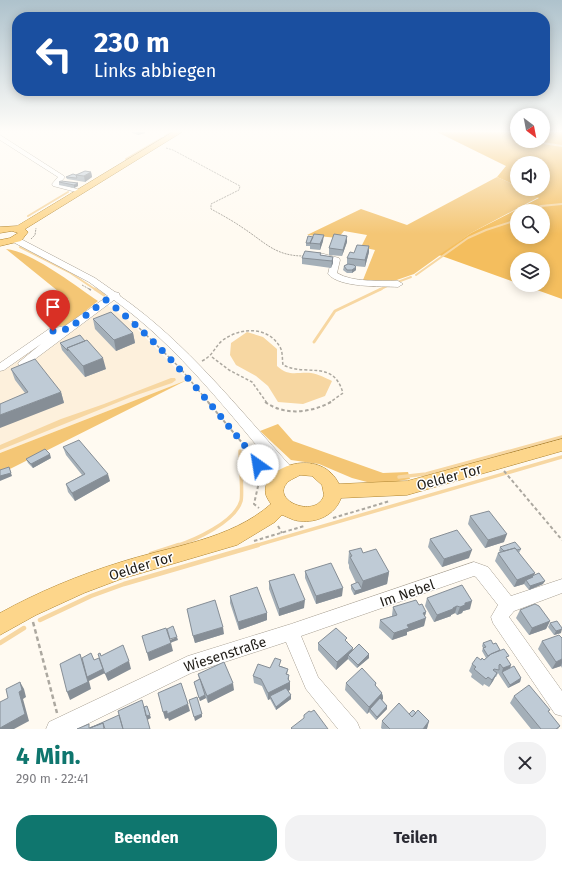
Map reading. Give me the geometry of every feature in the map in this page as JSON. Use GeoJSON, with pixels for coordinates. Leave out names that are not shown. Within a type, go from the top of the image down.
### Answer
{"type":"FeatureCollection","features":[{"type":"Feature","properties":{"kind":"main road"},"geometry":{"type":"LineString","coordinates":[[0,230],[18,229],[122,166]]}},
{"type":"Feature","properties":{"kind":"main road"},"geometry":{"type":"LineString","coordinates":[[0,243],[16,240],[23,235],[23,232],[18,229]]}},
{"type":"Feature","properties":{"kind":"main road","name":"Oelder Tor"},"geometry":{"type":"LineString","coordinates":[[333,491],[407,488],[562,445]]}},
{"type":"Feature","properties":{"kind":"main road"},"geometry":{"type":"LineString","coordinates":[[298,469],[311,469],[322,474],[330,482],[333,491],[332,499],[327,506],[319,511],[309,514],[299,514],[289,511],[275,511],[277,500],[275,487],[277,482],[287,472],[298,469]]}},
{"type":"Feature","properties":{"kind":"main road","name":"Oelder Tor"},"geometry":{"type":"LineString","coordinates":[[0,625],[29,608],[77,587],[120,571],[230,539],[275,511]]}},
{"type":"Feature","properties":{"kind":"street"},"geometry":{"type":"LineString","coordinates":[[45,166],[62,177],[55,184],[55,186],[80,191]]}},
{"type":"Feature","properties":{"kind":"street"},"geometry":{"type":"LineString","coordinates":[[16,240],[61,262],[111,298],[142,316],[193,364],[287,472]]}},
{"type":"Feature","properties":{"kind":"street"},"geometry":{"type":"LineString","coordinates":[[317,256],[336,260],[332,274],[336,277],[394,284]]}},
{"type":"Feature","properties":{"kind":"street"},"geometry":{"type":"LineString","coordinates":[[23,363],[111,298]]}},
{"type":"Feature","properties":{"kind":"street"},"geometry":{"type":"LineString","coordinates":[[0,368],[53,331],[68,329]]}},
{"type":"Feature","properties":{"kind":"street","name":"Im Nebel"},"geometry":{"type":"LineString","coordinates":[[291,632],[474,569],[482,572],[508,605]]}},
{"type":"Feature","properties":{"kind":"street"},"geometry":{"type":"LineString","coordinates":[[562,586],[508,605],[499,617],[562,707]]}},
{"type":"Feature","properties":{"kind":"street"},"geometry":{"type":"LineString","coordinates":[[291,632],[312,683],[350,729]]}},
{"type":"Feature","properties":{"kind":"street","name":"Wiesenstraße"},"geometry":{"type":"LineString","coordinates":[[59,728],[188,665],[291,632]]}},
{"type":"Feature","properties":{"kind":"path"},"geometry":{"type":"LineString","coordinates":[[203,166],[240,186],[239,190],[211,204],[211,209],[243,228],[274,250],[290,256],[317,256]]}},
{"type":"Feature","properties":{"kind":"path"},"geometry":{"type":"LineString","coordinates":[[77,281],[111,298]]}},
{"type":"Feature","properties":{"kind":"path"},"geometry":{"type":"LineString","coordinates":[[131,320],[181,369],[254,457],[261,473],[254,504],[275,511],[282,533]]}},
{"type":"Feature","properties":{"kind":"path"},"geometry":{"type":"LineString","coordinates":[[193,364],[212,357],[222,341],[234,333],[248,330],[262,332],[273,338],[280,346],[283,365],[288,369],[320,370],[331,374],[342,387],[343,393],[335,400],[322,406],[306,410],[274,408],[265,401],[254,384],[212,357]]}},
{"type":"Feature","properties":{"kind":"path"},"geometry":{"type":"LineString","coordinates":[[497,464],[562,540]]}},
{"type":"Feature","properties":{"kind":"path"},"geometry":{"type":"LineString","coordinates":[[29,608],[59,728]]}},
{"type":"Feature","properties":{"kind":"shaded area"},"geometry":{"type":"Polygon","coordinates":[[[506,166],[510,166],[510,183],[497,177],[506,166]]]}},
{"type":"Feature","properties":{"kind":"shaded area"},"geometry":{"type":"Polygon","coordinates":[[[550,166],[562,166],[562,299],[542,292],[550,292],[550,252],[510,252],[510,280],[439,255],[471,233],[510,213],[510,244],[550,244],[550,204],[527,204],[539,198],[535,196],[550,196],[550,166]]]}},
{"type":"Feature","properties":{"kind":"shaded area"},"geometry":{"type":"Polygon","coordinates":[[[497,177],[510,183],[510,196],[539,197],[526,204],[510,204],[510,212],[471,233],[414,274],[391,282],[363,280],[375,250],[361,247],[367,235],[344,231],[338,238],[307,235],[361,209],[407,225],[497,177]]]}},
{"type":"Feature","properties":{"kind":"shaded area"},"geometry":{"type":"Polygon","coordinates":[[[6,249],[16,251],[41,263],[98,301],[68,325],[53,327],[61,322],[50,310],[69,300],[6,249]]]}},
{"type":"Feature","properties":{"kind":"shaded area"},"geometry":{"type":"Polygon","coordinates":[[[107,305],[129,321],[187,380],[0,453],[0,364],[53,327],[83,324],[107,305]]]}},
{"type":"Feature","properties":{"kind":"shaded area"},"geometry":{"type":"Polygon","coordinates":[[[247,332],[263,337],[277,349],[277,366],[285,372],[311,373],[332,381],[325,396],[303,404],[278,402],[268,386],[256,376],[236,365],[230,355],[231,343],[247,332]]]}},
{"type":"Feature","properties":{"kind":"shaded area"},"geometry":{"type":"Polygon","coordinates":[[[171,378],[175,378],[176,380],[172,383],[131,397],[0,450],[0,445],[61,419],[171,378]]]}},
{"type":"Feature","properties":{"kind":"shaded area"},"geometry":{"type":"Polygon","coordinates":[[[187,380],[0,474],[0,453],[187,380]]]}},
{"type":"Feature","properties":{"kind":"shaded area"},"geometry":{"type":"Polygon","coordinates":[[[278,424],[293,441],[383,473],[408,472],[410,479],[387,483],[367,482],[352,478],[319,464],[291,460],[260,431],[278,424]]]}},
{"type":"Feature","properties":{"kind":"building"},"geometry":{"type":"Polygon","coordinates":[[[85,171],[91,172],[84,176],[76,175],[85,171]]]}},
{"type":"Feature","properties":{"kind":"building"},"geometry":{"type":"Polygon","coordinates":[[[73,174],[76,175],[77,178],[66,177],[73,174]]]}},
{"type":"Feature","properties":{"kind":"building"},"geometry":{"type":"Polygon","coordinates":[[[59,182],[78,183],[74,185],[59,182]]]}},
{"type":"Feature","properties":{"kind":"building"},"geometry":{"type":"Polygon","coordinates":[[[314,234],[324,235],[320,244],[310,243],[314,234]]]}},
{"type":"Feature","properties":{"kind":"building"},"geometry":{"type":"Polygon","coordinates":[[[334,234],[347,236],[343,250],[329,248],[334,234]]]}},
{"type":"Feature","properties":{"kind":"building"},"geometry":{"type":"Polygon","coordinates":[[[308,236],[313,237],[310,243],[306,243],[308,236]]]}},
{"type":"Feature","properties":{"kind":"building"},"geometry":{"type":"Polygon","coordinates":[[[357,245],[369,246],[365,260],[347,258],[350,252],[354,253],[357,245]]]}},
{"type":"Feature","properties":{"kind":"building"},"geometry":{"type":"Polygon","coordinates":[[[305,251],[321,253],[320,255],[333,257],[332,261],[302,258],[305,251]]]}},
{"type":"Feature","properties":{"kind":"building"},"geometry":{"type":"Polygon","coordinates":[[[348,264],[356,267],[352,270],[347,270],[344,266],[348,264]]]}},
{"type":"Feature","properties":{"kind":"building"},"geometry":{"type":"Polygon","coordinates":[[[111,312],[133,333],[114,340],[93,319],[111,312]]]}},
{"type":"Feature","properties":{"kind":"building"},"geometry":{"type":"Polygon","coordinates":[[[80,335],[85,341],[67,348],[68,351],[60,343],[80,335]]]}},
{"type":"Feature","properties":{"kind":"building"},"geometry":{"type":"Polygon","coordinates":[[[87,340],[103,358],[83,366],[67,348],[87,340]]]}},
{"type":"Feature","properties":{"kind":"building"},"geometry":{"type":"Polygon","coordinates":[[[35,359],[61,392],[0,415],[0,404],[28,392],[11,369],[35,359]]]}},
{"type":"Feature","properties":{"kind":"building"},"geometry":{"type":"Polygon","coordinates":[[[79,440],[108,474],[72,493],[66,484],[85,474],[63,447],[79,440]]]}},
{"type":"Feature","properties":{"kind":"building"},"geometry":{"type":"Polygon","coordinates":[[[45,449],[50,454],[31,464],[26,459],[45,449]]]}},
{"type":"Feature","properties":{"kind":"building"},"geometry":{"type":"Polygon","coordinates":[[[9,467],[11,473],[0,476],[0,470],[9,467]]]}},
{"type":"Feature","properties":{"kind":"building"},"geometry":{"type":"Polygon","coordinates":[[[489,511],[507,534],[488,540],[470,516],[489,511]]]}},
{"type":"Feature","properties":{"kind":"building"},"geometry":{"type":"Polygon","coordinates":[[[457,530],[472,550],[444,559],[430,539],[457,530]]]}},
{"type":"Feature","properties":{"kind":"building"},"geometry":{"type":"Polygon","coordinates":[[[515,542],[521,549],[517,550],[515,548],[504,551],[500,547],[515,542]]]}},
{"type":"Feature","properties":{"kind":"building"},"geometry":{"type":"Polygon","coordinates":[[[361,548],[363,553],[376,549],[389,572],[363,581],[350,557],[352,556],[349,551],[361,548]]]}},
{"type":"Feature","properties":{"kind":"building"},"geometry":{"type":"Polygon","coordinates":[[[515,548],[535,573],[517,580],[498,553],[515,548]]]}},
{"type":"Feature","properties":{"kind":"building"},"geometry":{"type":"Polygon","coordinates":[[[331,563],[343,588],[316,596],[305,571],[331,563]]]}},
{"type":"Feature","properties":{"kind":"building"},"geometry":{"type":"Polygon","coordinates":[[[539,573],[545,581],[530,586],[526,580],[539,573]]]}},
{"type":"Feature","properties":{"kind":"building"},"geometry":{"type":"Polygon","coordinates":[[[294,574],[305,600],[279,609],[269,581],[294,574]]]}},
{"type":"Feature","properties":{"kind":"building"},"geometry":{"type":"Polygon","coordinates":[[[358,582],[362,589],[355,591],[351,585],[358,582]]]}},
{"type":"Feature","properties":{"kind":"building"},"geometry":{"type":"Polygon","coordinates":[[[462,585],[472,601],[437,615],[427,598],[462,585]]]}},
{"type":"Feature","properties":{"kind":"building"},"geometry":{"type":"Polygon","coordinates":[[[257,587],[267,613],[238,622],[230,596],[257,587]]]}},
{"type":"Feature","properties":{"kind":"building"},"geometry":{"type":"Polygon","coordinates":[[[215,600],[223,627],[193,636],[187,609],[215,600]]]}},
{"type":"Feature","properties":{"kind":"building"},"geometry":{"type":"Polygon","coordinates":[[[416,600],[419,605],[422,604],[426,612],[423,613],[426,618],[407,625],[409,628],[394,633],[380,620],[397,615],[393,607],[416,600]]]}},
{"type":"Feature","properties":{"kind":"building"},"geometry":{"type":"Polygon","coordinates":[[[535,604],[539,606],[550,621],[532,628],[520,610],[535,604]]]}},
{"type":"Feature","properties":{"kind":"building"},"geometry":{"type":"Polygon","coordinates":[[[557,621],[562,629],[556,631],[550,623],[557,621]]]}},
{"type":"Feature","properties":{"kind":"building"},"geometry":{"type":"Polygon","coordinates":[[[173,626],[177,637],[170,639],[167,629],[173,626]]]}},
{"type":"Feature","properties":{"kind":"building"},"geometry":{"type":"Polygon","coordinates":[[[166,628],[171,643],[147,653],[142,636],[166,628]]]}},
{"type":"Feature","properties":{"kind":"building"},"geometry":{"type":"Polygon","coordinates":[[[336,628],[347,638],[345,640],[353,648],[337,662],[318,643],[336,628]]]}},
{"type":"Feature","properties":{"kind":"building"},"geometry":{"type":"Polygon","coordinates":[[[559,635],[562,638],[562,659],[556,662],[542,641],[559,635]]]}},
{"type":"Feature","properties":{"kind":"building"},"geometry":{"type":"Polygon","coordinates":[[[491,640],[493,644],[496,643],[500,650],[488,656],[483,648],[486,647],[483,643],[491,640]]]}},
{"type":"Feature","properties":{"kind":"building"},"geometry":{"type":"Polygon","coordinates":[[[359,644],[369,654],[358,665],[348,655],[359,644]]]}},
{"type":"Feature","properties":{"kind":"building"},"geometry":{"type":"Polygon","coordinates":[[[123,645],[129,661],[105,674],[98,654],[100,653],[101,656],[123,645]]]}},
{"type":"Feature","properties":{"kind":"building"},"geometry":{"type":"Polygon","coordinates":[[[504,649],[509,656],[506,657],[511,665],[503,668],[500,664],[499,670],[493,670],[497,673],[492,680],[488,677],[486,679],[474,669],[476,667],[472,664],[477,657],[484,660],[491,654],[504,649]]]}},
{"type":"Feature","properties":{"kind":"building"},"geometry":{"type":"Polygon","coordinates":[[[91,653],[94,660],[99,658],[103,669],[87,677],[82,658],[91,653]]]}},
{"type":"Feature","properties":{"kind":"building"},"geometry":{"type":"Polygon","coordinates":[[[80,654],[88,682],[67,692],[60,664],[80,654]]]}},
{"type":"Feature","properties":{"kind":"building"},"geometry":{"type":"Polygon","coordinates":[[[275,658],[281,660],[279,666],[288,669],[286,674],[289,675],[288,679],[290,682],[268,693],[261,679],[253,676],[258,664],[270,668],[275,658]]]}},
{"type":"Feature","properties":{"kind":"building"},"geometry":{"type":"Polygon","coordinates":[[[224,662],[233,683],[207,696],[198,674],[224,662]]]}},
{"type":"Feature","properties":{"kind":"building"},"geometry":{"type":"Polygon","coordinates":[[[514,666],[521,678],[510,685],[502,672],[514,666]]]}},
{"type":"Feature","properties":{"kind":"building"},"geometry":{"type":"Polygon","coordinates":[[[362,668],[376,683],[375,685],[382,693],[369,707],[346,683],[362,668]]]}},
{"type":"Feature","properties":{"kind":"building"},"geometry":{"type":"Polygon","coordinates":[[[200,679],[205,695],[199,698],[194,682],[200,679]]]}},
{"type":"Feature","properties":{"kind":"building"},"geometry":{"type":"Polygon","coordinates":[[[20,682],[22,690],[19,692],[25,714],[0,728],[0,702],[8,698],[6,689],[20,682]]]}},
{"type":"Feature","properties":{"kind":"building"},"geometry":{"type":"Polygon","coordinates":[[[181,683],[188,704],[167,714],[167,711],[163,712],[158,693],[181,683]]]}},
{"type":"Feature","properties":{"kind":"building"},"geometry":{"type":"Polygon","coordinates":[[[529,685],[550,710],[548,711],[560,726],[556,729],[541,729],[514,696],[529,685]]]}},
{"type":"Feature","properties":{"kind":"building"},"geometry":{"type":"Polygon","coordinates":[[[286,688],[291,695],[276,707],[270,696],[286,688]]]}},
{"type":"Feature","properties":{"kind":"building"},"geometry":{"type":"Polygon","coordinates":[[[197,697],[202,714],[194,717],[189,700],[197,697]]]}},
{"type":"Feature","properties":{"kind":"building"},"geometry":{"type":"Polygon","coordinates":[[[380,698],[387,706],[377,717],[370,709],[380,698]]]}},
{"type":"Feature","properties":{"kind":"building"},"geometry":{"type":"Polygon","coordinates":[[[142,700],[150,729],[123,729],[118,711],[142,700]]]}},
{"type":"Feature","properties":{"kind":"building"},"geometry":{"type":"Polygon","coordinates":[[[399,703],[412,717],[418,710],[429,721],[423,729],[390,729],[382,721],[399,703]]]}},
{"type":"Feature","properties":{"kind":"building"},"geometry":{"type":"Polygon","coordinates":[[[147,706],[150,715],[146,716],[144,707],[147,706]]]}},
{"type":"Feature","properties":{"kind":"building"},"geometry":{"type":"Polygon","coordinates":[[[314,710],[328,729],[291,728],[304,718],[304,715],[309,711],[311,712],[314,710]]]}},
{"type":"Feature","properties":{"kind":"building"},"geometry":{"type":"Polygon","coordinates":[[[413,710],[416,713],[412,717],[409,714],[413,710]]]}},
{"type":"Feature","properties":{"kind":"building"},"geometry":{"type":"Polygon","coordinates":[[[119,715],[123,729],[105,729],[103,723],[90,728],[119,715]]]}},
{"type":"Feature","properties":{"kind":"building"},"geometry":{"type":"Polygon","coordinates":[[[103,723],[104,729],[77,729],[89,724],[89,728],[103,723]]]}},
{"type":"Feature","properties":{"kind":"waterway"},"geometry":{"type":"LineString","coordinates":[[28,216],[68,192]]}},
{"type":"Feature","properties":{"kind":"waterway"},"geometry":{"type":"LineString","coordinates":[[550,205],[562,204]]}},
{"type":"Feature","properties":{"kind":"waterway"},"geometry":{"type":"LineString","coordinates":[[416,275],[468,238],[510,222]]}},
{"type":"Feature","properties":{"kind":"waterway"},"geometry":{"type":"LineString","coordinates":[[20,247],[69,272],[96,290]]}},
{"type":"Feature","properties":{"kind":"waterway"},"geometry":{"type":"LineString","coordinates":[[395,283],[411,277]]}},
{"type":"Feature","properties":{"kind":"waterway"},"geometry":{"type":"LineString","coordinates":[[381,289],[389,285]]}},
{"type":"Feature","properties":{"kind":"waterway"},"geometry":{"type":"LineString","coordinates":[[95,289],[104,295]]}},
{"type":"Feature","properties":{"kind":"waterway"},"geometry":{"type":"LineString","coordinates":[[314,342],[335,311],[381,289]]}},
{"type":"Feature","properties":{"kind":"waterway"},"geometry":{"type":"LineString","coordinates":[[399,477],[426,474],[562,437]]}},
{"type":"Feature","properties":{"kind":"waterway"},"geometry":{"type":"LineString","coordinates":[[176,546],[203,535],[223,523],[237,509],[242,497],[240,451]]}},
{"type":"Feature","properties":{"kind":"waterway"},"geometry":{"type":"LineString","coordinates":[[254,546],[562,457]]}},
{"type":"Feature","properties":{"kind":"waterway"},"geometry":{"type":"LineString","coordinates":[[40,620],[91,596],[124,584],[258,545]]}},
{"type":"Feature","properties":{"kind":"waterway"},"geometry":{"type":"LineString","coordinates":[[151,554],[176,546]]}},
{"type":"Feature","properties":{"kind":"waterway"},"geometry":{"type":"LineString","coordinates":[[0,643],[24,628]]}},
{"type":"Feature","properties":{"kind":"route"},"geometry":{"type":"LineString","coordinates":[[53,331],[68,329],[106,300],[131,320],[181,369],[254,457],[258,465]]}}]}
